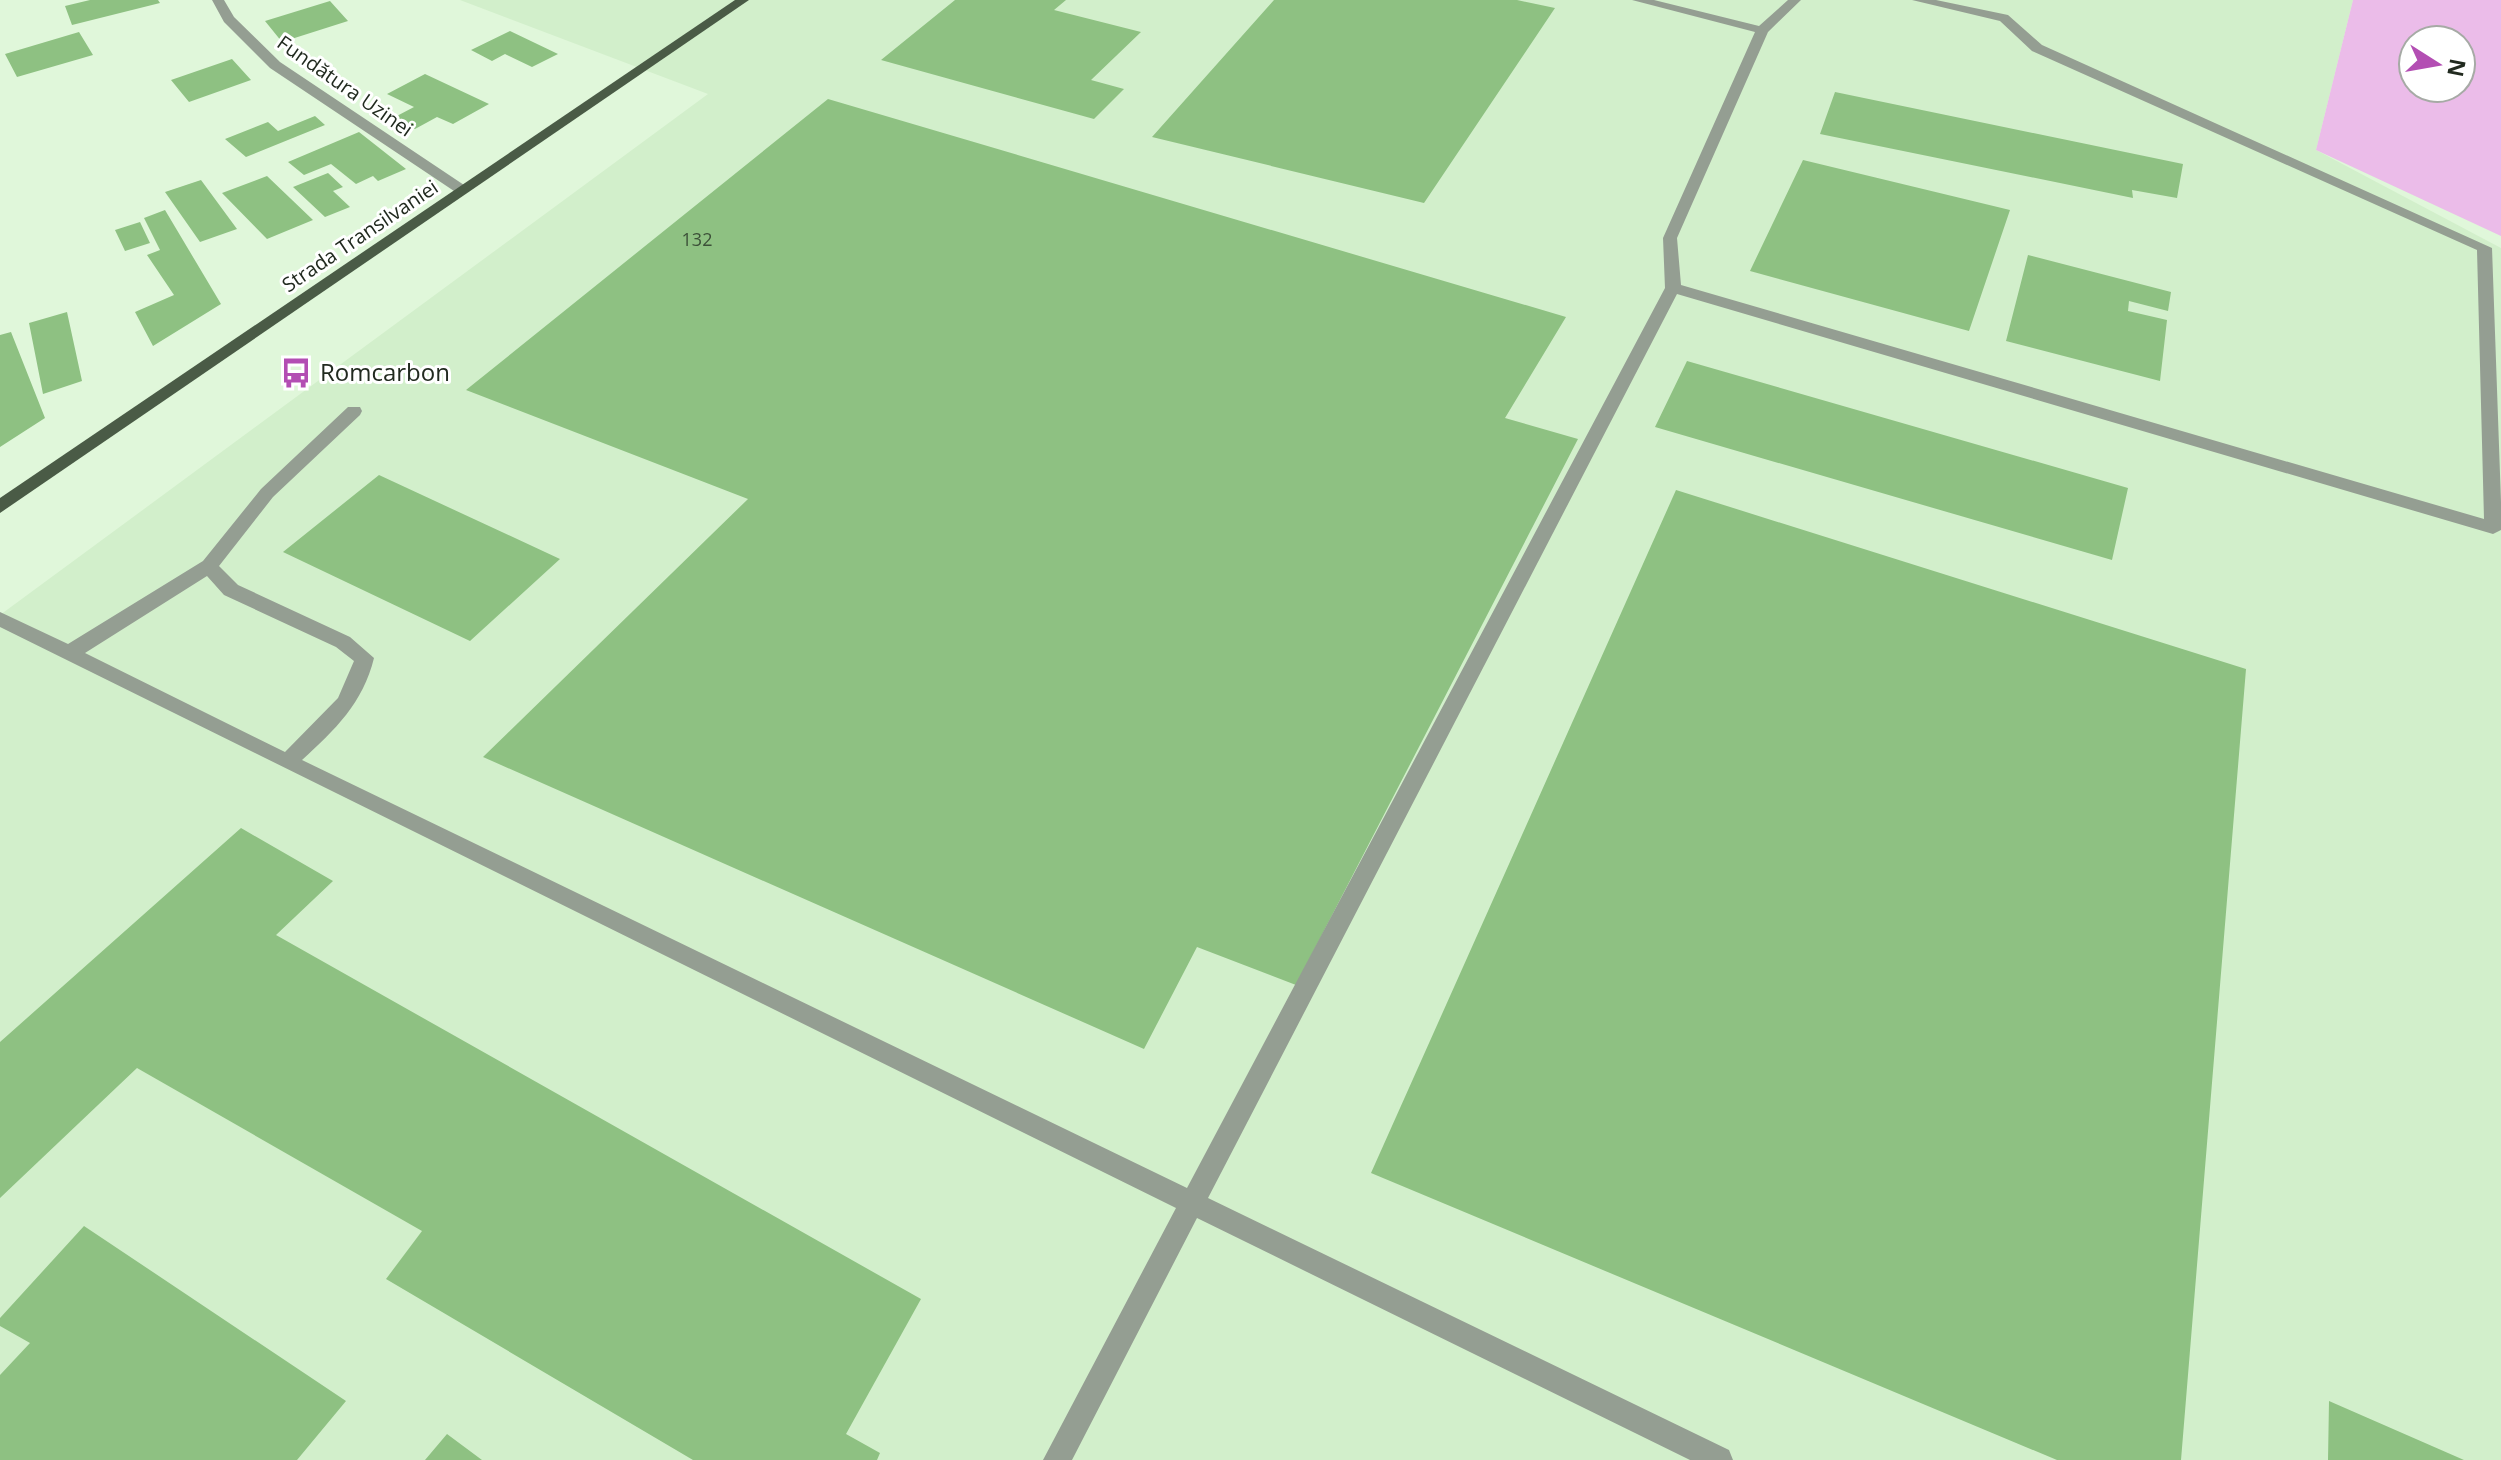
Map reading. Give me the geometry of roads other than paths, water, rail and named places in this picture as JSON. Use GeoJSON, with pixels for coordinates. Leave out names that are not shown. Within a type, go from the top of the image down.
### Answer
{"type":"FeatureCollection","features":[{"type":"Feature","properties":{"kind":"main road","name":"Strada Transilvaniei"},"geometry":{"type":"LineString","coordinates":[[0,507],[743,0]]}},
{"type":"Feature","properties":{"kind":"street","name":"Fundătura Uzinei"},"geometry":{"type":"LineString","coordinates":[[218,0],[229,19],[275,65],[462,190]]}},
{"type":"Feature","properties":{"kind":"street"},"geometry":{"type":"LineString","coordinates":[[1638,0],[1762,30]]}},
{"type":"Feature","properties":{"kind":"street"},"geometry":{"type":"LineString","coordinates":[[1057,1460],[1673,288],[1670,238],[1762,30],[1795,0]]}},
{"type":"Feature","properties":{"kind":"street"},"geometry":{"type":"LineString","coordinates":[[1673,288],[2493,528],[2484,248],[2037,48],[2004,18],[1918,0]]}},
{"type":"Feature","properties":{"kind":"street"},"geometry":{"type":"LineString","coordinates":[[69,653],[209,566],[267,493],[354,411]]}},
{"type":"Feature","properties":{"kind":"street"},"geometry":{"type":"LineString","coordinates":[[209,566],[231,590],[343,642],[364,658],[361,678],[349,704],[287,762]]}},
{"type":"Feature","properties":{"kind":"street"},"geometry":{"type":"LineString","coordinates":[[0,619],[1719,1460]]}},
{"type":"Feature","properties":{"kind":"place","name":"Romcarbon"},"geometry":{"type":"Point","coordinates":[296,373]}}]}
